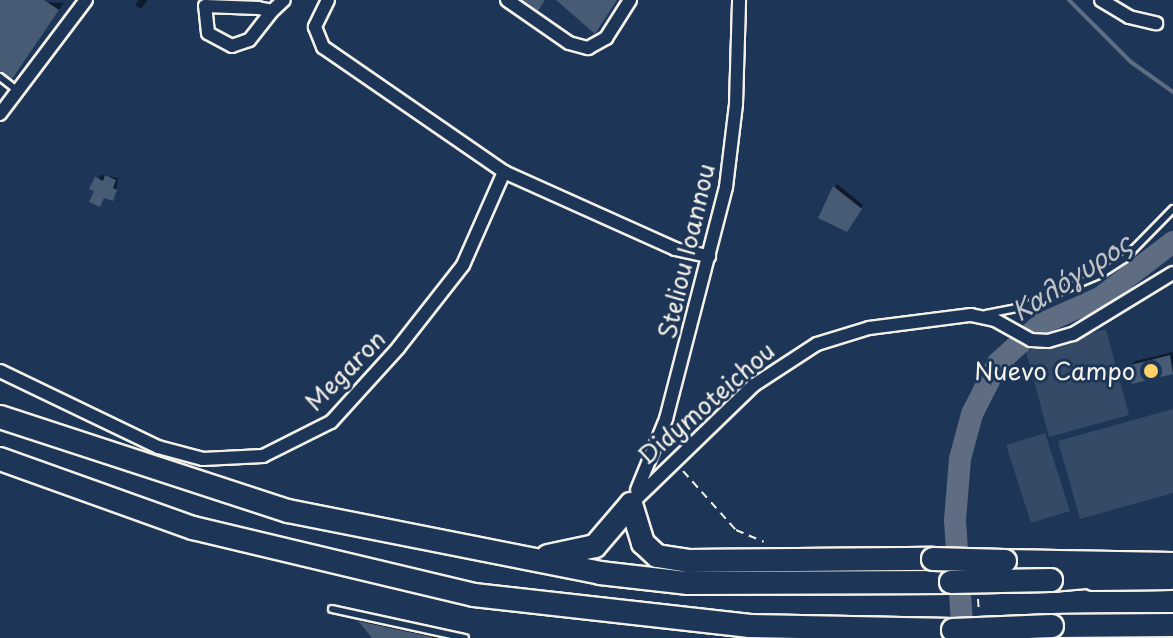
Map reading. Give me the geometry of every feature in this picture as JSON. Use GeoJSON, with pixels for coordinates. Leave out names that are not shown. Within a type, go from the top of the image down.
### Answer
{"type":"FeatureCollection","features":[{"type":"Feature","properties":{"kind":"highway"},"geometry":{"type":"LineString","coordinates":[[0,406],[93,448]]}},
{"type":"Feature","properties":{"kind":"highway"},"geometry":{"type":"LineString","coordinates":[[0,417],[288,511],[519,557],[688,583],[1173,578]]}},
{"type":"Feature","properties":{"kind":"highway"},"geometry":{"type":"LineString","coordinates":[[0,459],[193,528],[474,595],[587,611],[750,626],[953,630],[1173,625]]}},
{"type":"Feature","properties":{"kind":"highway"},"geometry":{"type":"LineString","coordinates":[[519,557],[562,556],[595,546],[631,504]]}},
{"type":"Feature","properties":{"kind":"highway"},"geometry":{"type":"LineString","coordinates":[[631,504],[643,543],[657,556],[687,561],[933,559],[1173,564]]}},
{"type":"Feature","properties":{"kind":"highway"},"geometry":{"type":"LineString","coordinates":[[1054,579],[1173,570]]}},
{"type":"Feature","properties":{"kind":"highway"},"geometry":{"type":"LineString","coordinates":[[587,611],[706,635],[781,638]]}},
{"type":"Feature","properties":{"kind":"street"},"geometry":{"type":"LineString","coordinates":[[0,114],[86,0]]}},
{"type":"Feature","properties":{"kind":"street"},"geometry":{"type":"LineString","coordinates":[[272,11],[205,6],[204,25],[214,40],[232,46],[249,40],[284,0]]}},
{"type":"Feature","properties":{"kind":"street"},"geometry":{"type":"LineString","coordinates":[[328,0],[315,27],[323,47],[504,172],[675,249],[709,256]]}},
{"type":"Feature","properties":{"kind":"street"},"geometry":{"type":"LineString","coordinates":[[507,0],[569,43],[588,48],[606,38],[630,0]]}},
{"type":"Feature","properties":{"kind":"street","name":"Steliou Ioannou"},"geometry":{"type":"LineString","coordinates":[[631,504],[666,419],[709,256],[732,146],[739,0]]}},
{"type":"Feature","properties":{"kind":"street"},"geometry":{"type":"LineString","coordinates":[[1101,0],[1129,17],[1156,23]]}},
{"type":"Feature","properties":{"kind":"street","name":"Megaron"},"geometry":{"type":"LineString","coordinates":[[0,371],[158,447],[203,459],[263,456],[331,422],[398,348],[463,265],[504,172]]}},
{"type":"Feature","properties":{"kind":"street"},"geometry":{"type":"LineString","coordinates":[[980,315],[1027,338],[1073,334],[1173,273]]}},
{"type":"Feature","properties":{"kind":"street","name":"Didymoteichou"},"geometry":{"type":"LineString","coordinates":[[631,504],[732,404],[799,353],[869,328],[980,315]]}},
{"type":"Feature","properties":{"kind":"lane"},"geometry":{"type":"LineString","coordinates":[[0,77],[18,91]]}},
{"type":"Feature","properties":{"kind":"lane"},"geometry":{"type":"LineString","coordinates":[[980,315],[1023,307],[1101,274],[1124,259],[1173,209]]}},
{"type":"Feature","properties":{"kind":"lane"},"geometry":{"type":"LineString","coordinates":[[332,609],[465,638]]}},
{"type":"Feature","properties":{"kind":"shaded area"},"geometry":{"type":"Polygon","coordinates":[[[1106,329],[1129,415],[1049,437],[1026,351],[1106,329]]]}},
{"type":"Feature","properties":{"kind":"shaded area"},"geometry":{"type":"Polygon","coordinates":[[[1173,409],[1173,493],[1080,519],[1058,441],[1173,409]]]}},
{"type":"Feature","properties":{"kind":"shaded area"},"geometry":{"type":"Polygon","coordinates":[[[1045,433],[1070,511],[1031,523],[1006,445],[1045,433]]]}},
{"type":"Feature","properties":{"kind":"building"},"geometry":{"type":"Polygon","coordinates":[[[0,0],[44,0],[59,10],[12,79],[0,71],[0,0]]]}},
{"type":"Feature","properties":{"kind":"building"},"geometry":{"type":"Polygon","coordinates":[[[523,0],[545,0],[538,11],[523,0]]]}},
{"type":"Feature","properties":{"kind":"building"},"geometry":{"type":"Polygon","coordinates":[[[556,0],[617,0],[595,34],[556,0]]]}},
{"type":"Feature","properties":{"kind":"building"},"geometry":{"type":"Polygon","coordinates":[[[105,175],[116,180],[113,188],[117,190],[113,201],[104,198],[100,207],[89,202],[94,191],[89,189],[95,177],[103,181],[105,175]]]}},
{"type":"Feature","properties":{"kind":"building"},"geometry":{"type":"Polygon","coordinates":[[[833,186],[862,209],[847,232],[818,218],[833,186]]]}},
{"type":"Feature","properties":{"kind":"building","name":"Nuevo Campo"},"geometry":{"type":"Polygon","coordinates":[[[1170,355],[1173,374],[1132,384],[1127,366],[1170,355]]]}},
{"type":"Feature","properties":{"kind":"building"},"geometry":{"type":"Polygon","coordinates":[[[358,621],[432,637],[432,638],[372,638],[358,621]]]}},
{"type":"Feature","properties":{"kind":"waterway","name":"Καλόγυρος"},"geometry":{"type":"LineString","coordinates":[[1069,0],[1131,62],[1173,92]]}},
{"type":"Feature","properties":{"kind":"waterway","name":"Καλόγυρος"},"geometry":{"type":"LineString","coordinates":[[963,638],[955,520],[960,459],[972,414],[998,363],[1041,324],[1100,298],[1173,242]]}},
{"type":"Feature","properties":{"kind":"place","name":"Nuevo Campo"},"geometry":{"type":"Point","coordinates":[1151,371]}}]}
